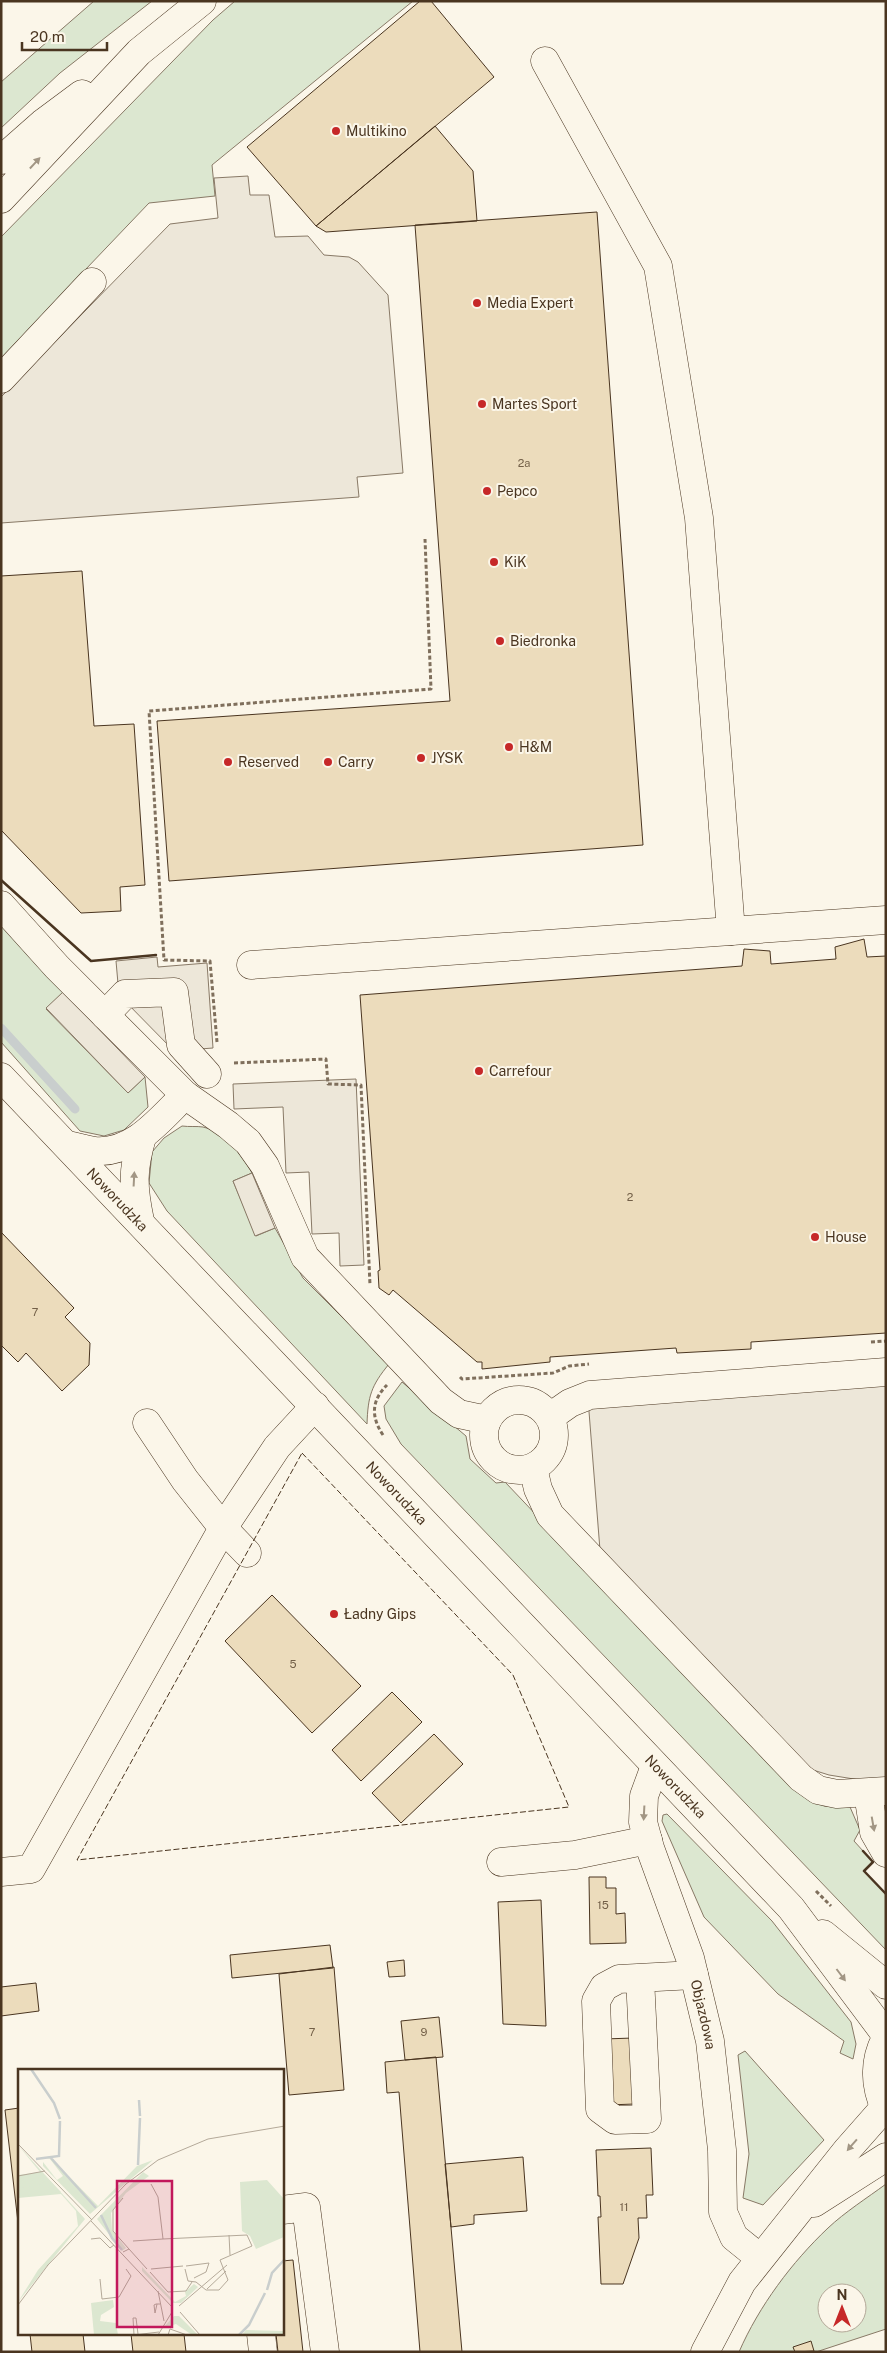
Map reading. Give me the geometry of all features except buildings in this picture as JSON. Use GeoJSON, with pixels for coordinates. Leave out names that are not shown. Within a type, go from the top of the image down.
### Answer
{"type":"FeatureCollection","features":[{"type":"Feature","properties":{"kind":"main road"},"geometry":{"type":"LineString","coordinates":[[1,160],[43,123],[139,52],[202,1]]}},
{"type":"Feature","properties":{"kind":"main road"},"geometry":{"type":"LineString","coordinates":[[1,199],[139,52]]}},
{"type":"Feature","properties":{"kind":"main road"},"geometry":{"type":"LineString","coordinates":[[544,61],[658,266],[699,518],[731,931]]}},
{"type":"Feature","properties":{"kind":"main road"},"geometry":{"type":"LineString","coordinates":[[1,379],[92,282]]}},
{"type":"Feature","properties":{"kind":"main road"},"geometry":{"type":"LineString","coordinates":[[1,905],[105,1015],[185,1094],[228,1124],[248,1142],[265,1166],[305,1257],[326,1282],[441,1401],[460,1414],[487,1420]]}},
{"type":"Feature","properties":{"kind":"main road"},"geometry":{"type":"LineString","coordinates":[[251,965],[886,920]]}},
{"type":"Feature","properties":{"kind":"main road"},"geometry":{"type":"LineString","coordinates":[[105,1015],[125,994],[174,992],[181,1045],[218,1069]]}},
{"type":"Feature","properties":{"kind":"main road","name":"Noworudzka"},"geometry":{"type":"LineString","coordinates":[[1,1077],[140,1221],[791,1908],[886,2036]]}},
{"type":"Feature","properties":{"kind":"main road"},"geometry":{"type":"LineString","coordinates":[[68,1146],[96,1151],[117,1148],[142,1137],[185,1094]]}},
{"type":"Feature","properties":{"kind":"main road"},"geometry":{"type":"LineString","coordinates":[[140,1221],[134,1189],[135,1162],[142,1137]]}},
{"type":"Feature","properties":{"kind":"main road"},"geometry":{"type":"LineString","coordinates":[[550,1417],[570,1403],[597,1394],[886,1372]]}},
{"type":"Feature","properties":{"kind":"main road"},"geometry":{"type":"LineString","coordinates":[[522,1400],[538,1405],[550,1417],[555,1432],[553,1447],[546,1459],[533,1468],[517,1470],[500,1465],[489,1453],[484,1437],[487,1420],[505,1402],[522,1400]]}},
{"type":"Feature","properties":{"kind":"main road"},"geometry":{"type":"LineString","coordinates":[[1,1872],[31,1868],[223,1528],[277,1447],[315,1406]]}},
{"type":"Feature","properties":{"kind":"main road"},"geometry":{"type":"LineString","coordinates":[[147,1423],[185,1480],[223,1528],[247,1553]]}},
{"type":"Feature","properties":{"kind":"main road"},"geometry":{"type":"LineString","coordinates":[[533,1468],[538,1489],[550,1515],[801,1778],[818,1790],[837,1794],[877,1792],[874,1832],[886,1853]]}},
{"type":"Feature","properties":{"kind":"main road","name":"Objazdowa"},"geometry":{"type":"LineString","coordinates":[[655,1766],[644,1796],[643,1822],[692,1967],[710,2041],[722,2150],[723,2212],[734,2237],[760,2258]]}},
{"type":"Feature","properties":{"kind":"main road"},"geometry":{"type":"LineString","coordinates":[[501,1862],[575,1855],[648,1840]]}},
{"type":"Feature","properties":{"kind":"main road","name":"Noworudzka"},"geometry":{"type":"LineString","coordinates":[[791,1908],[886,1985]]}},
{"type":"Feature","properties":{"kind":"main road"},"geometry":{"type":"LineString","coordinates":[[640,1978],[648,2119],[615,2120],[600,2109],[596,2001],[604,1986],[619,1979],[640,1978],[692,1967]]}},
{"type":"Feature","properties":{"kind":"main road"},"geometry":{"type":"LineString","coordinates":[[705,2352],[742,2282],[796,2214],[885,2110],[876,2078],[878,2058],[886,2036]]}},
{"type":"Feature","properties":{"kind":"main road"},"geometry":{"type":"LineString","coordinates":[[796,2214],[886,2157]]}},
{"type":"Feature","properties":{"kind":"main road"},"geometry":{"type":"LineString","coordinates":[[284,2210],[306,2207],[324,2352]]}},
{"type":"Feature","properties":{"kind":"main road"},"geometry":{"type":"LineString","coordinates":[[261,2336],[263,2352]]}},
{"type":"Feature","properties":{"kind":"path"},"geometry":{"type":"LineString","coordinates":[[218,1045],[210,961],[164,960],[149,711],[431,689],[424,539]]}},
{"type":"Feature","properties":{"kind":"path"},"geometry":{"type":"LineString","coordinates":[[218,1069],[326,1059],[328,1084],[361,1084],[370,1288]]}},
{"type":"Feature","properties":{"kind":"path"},"geometry":{"type":"LineString","coordinates":[[869,1342],[886,1341]]}},
{"type":"Feature","properties":{"kind":"path"},"geometry":{"type":"LineString","coordinates":[[456,1373],[462,1379],[553,1373],[569,1366],[598,1364]]}},
{"type":"Feature","properties":{"kind":"green space"},"geometry":{"type":"Polygon","coordinates":[[[94,1],[152,1],[60,73],[1,128],[1,82],[94,1]]]}},
{"type":"Feature","properties":{"kind":"green space"},"geometry":{"type":"Polygon","coordinates":[[[235,1],[413,1],[212,165],[215,196],[149,203],[1,358],[1,237],[213,20],[235,1]]]}},
{"type":"Feature","properties":{"kind":"green space"},"geometry":{"type":"Polygon","coordinates":[[[1,920],[63,992],[46,1009],[128,1093],[145,1077],[148,1107],[124,1130],[104,1136],[80,1131],[1,1042],[1,920]]]}},
{"type":"Feature","properties":{"kind":"green space"},"geometry":{"type":"Polygon","coordinates":[[[182,1126],[203,1127],[211,1130],[232,1145],[252,1173],[233,1181],[256,1236],[275,1228],[303,1278],[389,1364],[374,1385],[368,1406],[367,1424],[167,1211],[149,1183],[152,1152],[164,1138],[182,1126]]]}},
{"type":"Feature","properties":{"kind":"green space"},"geometry":{"type":"Polygon","coordinates":[[[402,1382],[466,1436],[470,1459],[496,1483],[505,1482],[801,1794],[824,1806],[850,1807],[860,1830],[854,1841],[873,1862],[864,1871],[886,1894],[886,1950],[401,1444],[386,1419],[384,1406],[402,1382]]]}},
{"type":"Feature","properties":{"kind":"green space"},"geometry":{"type":"Polygon","coordinates":[[[667,1814],[772,1921],[851,2022],[856,2044],[853,2059],[840,2053],[844,2041],[778,1994],[704,1917],[662,1821],[663,1815],[667,1814]]]}},
{"type":"Feature","properties":{"kind":"green space"},"geometry":{"type":"Polygon","coordinates":[[[745,2051],[824,2140],[763,2205],[743,2198],[749,2154],[738,2055],[745,2051]]]}},
{"type":"Feature","properties":{"kind":"green space"},"geometry":{"type":"Polygon","coordinates":[[[886,2184],[886,2329],[816,2352],[739,2352],[756,2318],[789,2270],[815,2241],[849,2211],[886,2184]]]}},
{"type":"Feature","properties":{"kind":"shaded area"},"geometry":{"type":"Polygon","coordinates":[[[248,176],[250,195],[269,195],[275,237],[308,236],[324,255],[349,257],[358,262],[388,295],[403,473],[357,477],[359,497],[1,523],[1,397],[170,224],[218,218],[214,178],[248,176]]]}},
{"type":"Feature","properties":{"kind":"shaded area"},"geometry":{"type":"Polygon","coordinates":[[[157,957],[158,967],[207,963],[213,1048],[174,1051],[119,995],[116,961],[157,957]]]}},
{"type":"Feature","properties":{"kind":"shaded area"},"geometry":{"type":"Polygon","coordinates":[[[63,992],[145,1077],[128,1093],[46,1008],[63,992]]]}},
{"type":"Feature","properties":{"kind":"shaded area"},"geometry":{"type":"Polygon","coordinates":[[[356,1079],[364,1265],[340,1266],[339,1233],[312,1234],[309,1172],[286,1173],[283,1107],[234,1109],[233,1084],[356,1079]]]}},
{"type":"Feature","properties":{"kind":"shaded area"},"geometry":{"type":"Polygon","coordinates":[[[252,1173],[275,1228],[255,1236],[233,1181],[252,1173]]]}},
{"type":"Feature","properties":{"kind":"shaded area"},"geometry":{"type":"Polygon","coordinates":[[[886,1372],[886,1778],[860,1780],[829,1775],[813,1770],[792,1754],[600,1550],[588,1399],[886,1372]]]}},
{"type":"Feature","properties":{"kind":"waterway"},"geometry":{"type":"LineString","coordinates":[[1,1028],[75,1109]]}},
{"type":"Feature","properties":{"kind":"fence"},"geometry":{"type":"LineString","coordinates":[[302,1453],[513,1675],[569,1807],[77,1860],[302,1453]]}},
{"type":"Feature","properties":{"kind":"wall"},"geometry":{"type":"LineString","coordinates":[[1,880],[91,961],[156,955]]}},
{"type":"Feature","properties":{"kind":"wall"},"geometry":{"type":"LineString","coordinates":[[863,1851],[873,1862],[864,1871],[886,1894]]}},
{"type":"Feature","properties":{"kind":"place","name":"Multikino"},"geometry":{"type":"Point","coordinates":[336,131]}},
{"type":"Feature","properties":{"kind":"place","name":"Media Expert"},"geometry":{"type":"Point","coordinates":[477,303]}},
{"type":"Feature","properties":{"kind":"place","name":"Martes Sport"},"geometry":{"type":"Point","coordinates":[482,404]}},
{"type":"Feature","properties":{"kind":"place","name":"Pepco"},"geometry":{"type":"Point","coordinates":[487,491]}},
{"type":"Feature","properties":{"kind":"place","name":"KiK"},"geometry":{"type":"Point","coordinates":[494,562]}},
{"type":"Feature","properties":{"kind":"place","name":"Biedronka"},"geometry":{"type":"Point","coordinates":[500,641]}},
{"type":"Feature","properties":{"kind":"place","name":"H&M"},"geometry":{"type":"Point","coordinates":[509,747]}},
{"type":"Feature","properties":{"kind":"place","name":"JYSK"},"geometry":{"type":"Point","coordinates":[421,758]}},
{"type":"Feature","properties":{"kind":"place","name":"Reserved"},"geometry":{"type":"Point","coordinates":[228,762]}},
{"type":"Feature","properties":{"kind":"place","name":"Carry"},"geometry":{"type":"Point","coordinates":[328,762]}},
{"type":"Feature","properties":{"kind":"place","name":"Carrefour"},"geometry":{"type":"Point","coordinates":[479,1071]}},
{"type":"Feature","properties":{"kind":"place","name":"House"},"geometry":{"type":"Point","coordinates":[815,1237]}},
{"type":"Feature","properties":{"kind":"place","name":"Ładny Gips"},"geometry":{"type":"Point","coordinates":[334,1614]}}]}
